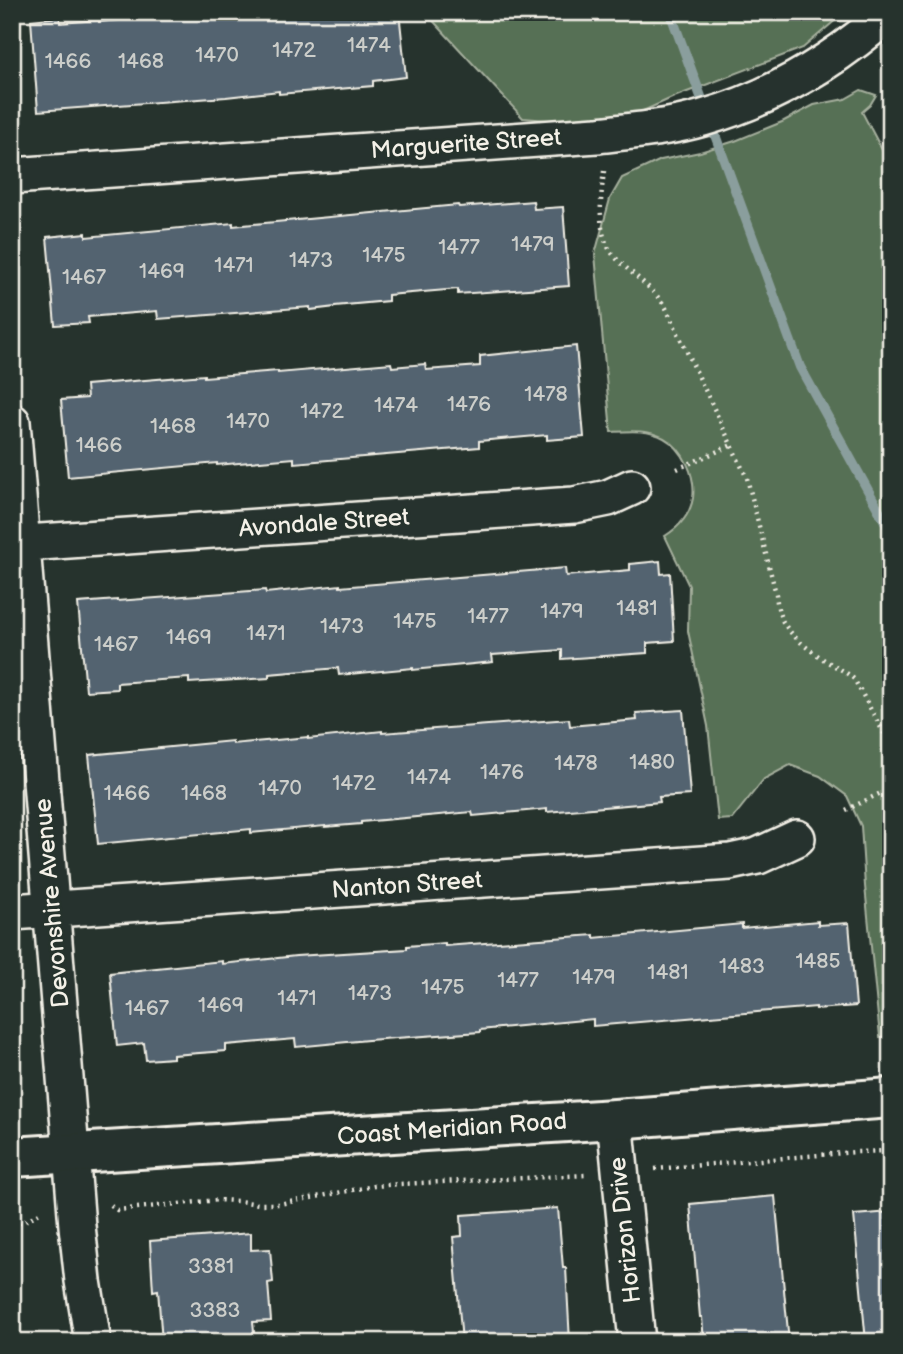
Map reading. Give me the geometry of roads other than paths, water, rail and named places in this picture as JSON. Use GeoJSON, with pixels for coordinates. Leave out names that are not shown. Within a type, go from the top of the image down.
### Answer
{"type":"FeatureCollection","features":[{"type":"Feature","properties":{"kind":"main road","name":"Coast Meridian Road"},"geometry":{"type":"LineString","coordinates":[[12,1157],[615,1119],[891,1098]]}},
{"type":"Feature","properties":{"kind":"street","name":"Marguerite Street"},"geometry":{"type":"LineString","coordinates":[[12,177],[597,135],[666,126],[734,107],[798,78],[845,49],[890,12]]}},
{"type":"Feature","properties":{"kind":"street","name":"Devonshire Avenue"},"geometry":{"type":"LineString","coordinates":[[12,422],[18,544],[52,910],[71,1154],[83,1281],[93,1342]]}},
{"type":"Feature","properties":{"kind":"street","name":"Avondale Street"},"geometry":{"type":"LineString","coordinates":[[18,544],[574,505],[608,499],[632,487]]}},
{"type":"Feature","properties":{"kind":"street","name":"Nanton Street"},"geometry":{"type":"LineString","coordinates":[[12,912],[730,862],[758,856],[797,838]]}},
{"type":"Feature","properties":{"kind":"street","name":"Horizon Drive"},"geometry":{"type":"LineString","coordinates":[[615,1119],[637,1342]]}},
{"type":"Feature","properties":{"kind":"waterway"},"geometry":{"type":"LineString","coordinates":[[670,12],[800,367],[891,532]]}}]}
